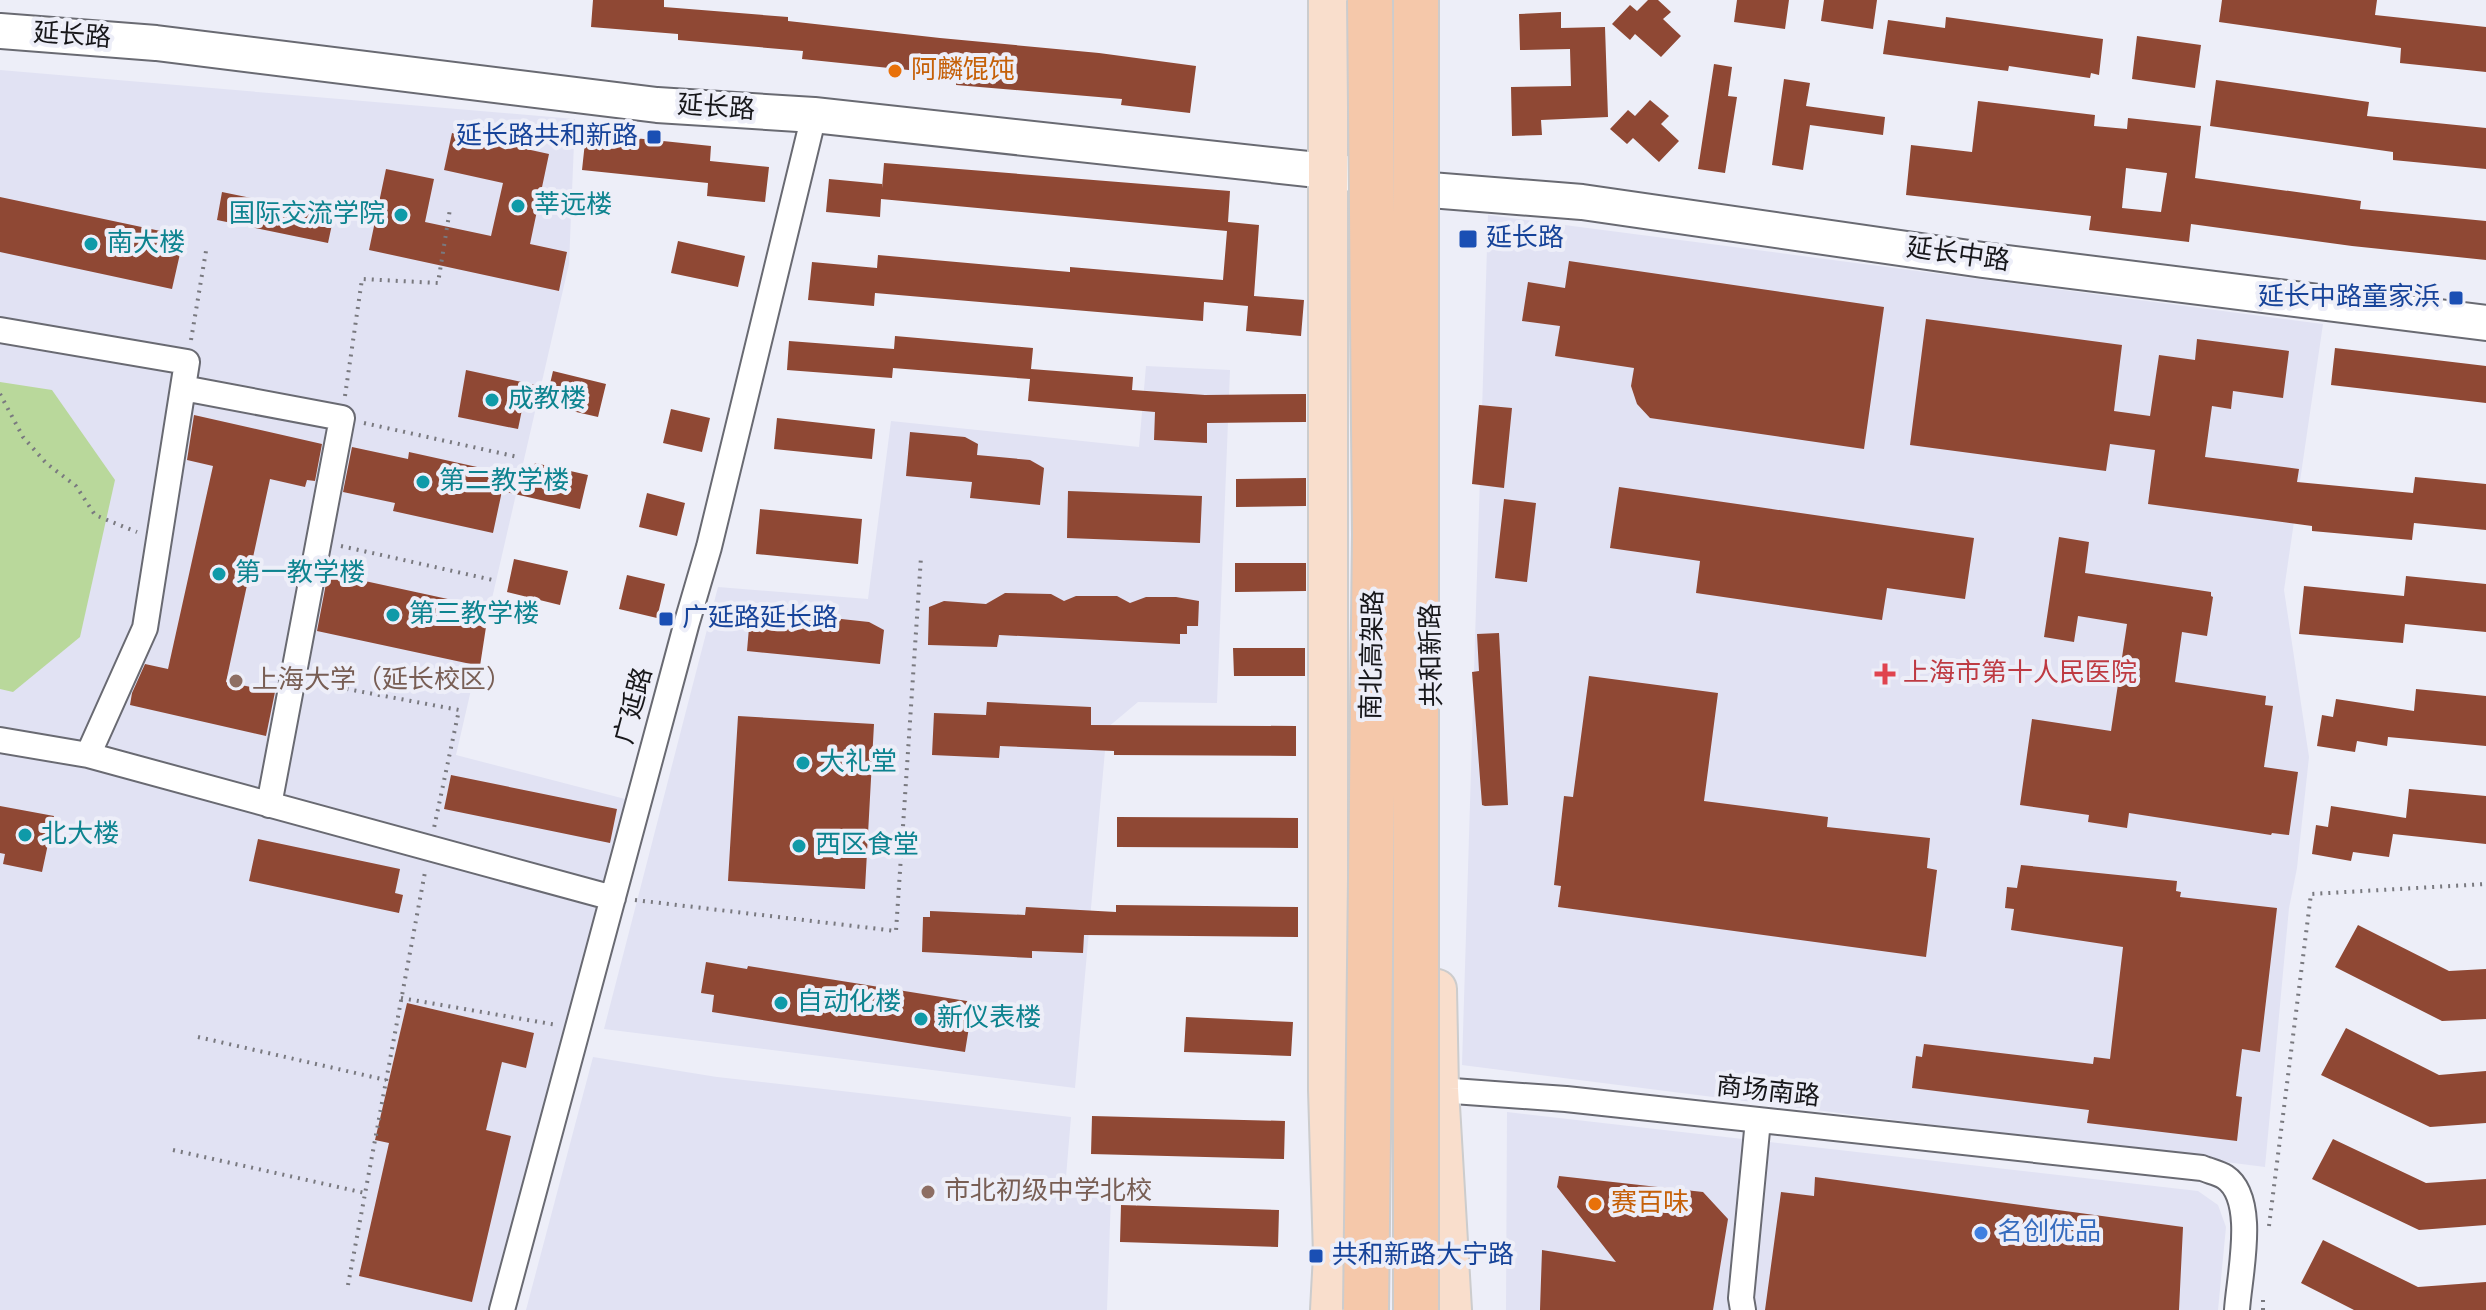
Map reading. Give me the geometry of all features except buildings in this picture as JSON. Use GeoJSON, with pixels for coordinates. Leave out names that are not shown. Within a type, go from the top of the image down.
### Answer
{"type":"FeatureCollection","features":[{"type":"Feature","properties":{"kind":"highway","name":"南北高架路"},"geometry":{"type":"LineString","coordinates":[[1366,1310],[1375,535],[1370,0]]}},
{"type":"Feature","properties":{"kind":"highway","name":"南北高架路"},"geometry":{"type":"LineString","coordinates":[[1416,0],[1416,1310]]}},
{"type":"Feature","properties":{"kind":"main road"},"geometry":{"type":"LineString","coordinates":[[1328,0],[1328,1090],[1333,1255],[1330,1310]]}},
{"type":"Feature","properties":{"kind":"main road","name":"共和新路"},"geometry":{"type":"LineString","coordinates":[[1431,0],[1439,1089],[1452,1310]]}},
{"type":"Feature","properties":{"kind":"street","name":"延长路"},"geometry":{"type":"LineString","coordinates":[[0,31],[156,43],[657,105],[814,115],[1105,145],[1382,177],[1430,190]]}},
{"type":"Feature","properties":{"kind":"street","name":"广延路"},"geometry":{"type":"LineString","coordinates":[[502,1310],[712,534],[814,115]]}},
{"type":"Feature","properties":{"kind":"street","name":"延长中路"},"geometry":{"type":"LineString","coordinates":[[1430,190],[1582,202],[1983,260],[2486,323]]}},
{"type":"Feature","properties":{"kind":"street"},"geometry":{"type":"LineString","coordinates":[[0,330],[187,362],[145,628],[88,755]]}},
{"type":"Feature","properties":{"kind":"street"},"geometry":{"type":"LineString","coordinates":[[183,388],[342,418],[269,805]]}},
{"type":"Feature","properties":{"kind":"street"},"geometry":{"type":"LineString","coordinates":[[0,740],[88,755],[613,898]]}},
{"type":"Feature","properties":{"kind":"street","name":"商场南路"},"geometry":{"type":"LineString","coordinates":[[1328,1090],[1439,1089],[2202,1168],[2226,1177],[2240,1193],[2245,1218],[2237,1310]]}},
{"type":"Feature","properties":{"kind":"street"},"geometry":{"type":"LineString","coordinates":[[1743,1310],[1741,1298],[1758,1120]]}},
{"type":"Feature","properties":{"kind":"path"},"geometry":{"type":"LineString","coordinates":[[450,209],[438,283],[362,279],[342,418],[518,457]]}},
{"type":"Feature","properties":{"kind":"path"},"geometry":{"type":"LineString","coordinates":[[187,362],[206,251]]}},
{"type":"Feature","properties":{"kind":"path"},"geometry":{"type":"LineString","coordinates":[[0,394],[23,437],[46,463],[76,486],[95,515],[133,529],[158,549]]}},
{"type":"Feature","properties":{"kind":"path"},"geometry":{"type":"LineString","coordinates":[[319,541],[493,580]]}},
{"type":"Feature","properties":{"kind":"path"},"geometry":{"type":"LineString","coordinates":[[613,898],[896,931],[921,557]]}},
{"type":"Feature","properties":{"kind":"path"},"geometry":{"type":"LineString","coordinates":[[293,679],[459,710],[429,848],[348,1285]]}},
{"type":"Feature","properties":{"kind":"path"},"geometry":{"type":"LineString","coordinates":[[2268,1234],[2311,894],[2486,884]]}},
{"type":"Feature","properties":{"kind":"path"},"geometry":{"type":"LineString","coordinates":[[401,998],[577,1029]]}},
{"type":"Feature","properties":{"kind":"path"},"geometry":{"type":"LineString","coordinates":[[198,1037],[386,1080]]}},
{"type":"Feature","properties":{"kind":"path"},"geometry":{"type":"LineString","coordinates":[[173,1150],[365,1193]]}},
{"type":"Feature","properties":{"kind":"path"},"geometry":{"type":"LineString","coordinates":[[2263,1295],[2263,1310]]}},
{"type":"Feature","properties":{"kind":"shaded area","name":"上海大学（延长校区）"},"geometry":{"type":"Polygon","coordinates":[[[0,70],[575,119],[569,264],[456,755],[629,800],[489,1310],[0,1310],[0,70]]]}},
{"type":"Feature","properties":{"kind":"shaded area","name":"上海市第十人民医院"},"geometry":{"type":"Polygon","coordinates":[[[1488,215],[2323,324],[2284,590],[2309,757],[2297,868],[2289,908],[2265,1167],[1462,1065],[1488,215]]]}},
{"type":"Feature","properties":{"kind":"shaded area"},"geometry":{"type":"Polygon","coordinates":[[[1146,366],[1230,370],[1217,703],[1138,702],[1107,728],[1075,1088],[604,1029],[718,587],[868,599],[891,421],[1139,447],[1146,366]]]}},
{"type":"Feature","properties":{"kind":"shaded area","name":"市北初级中学北校"},"geometry":{"type":"Polygon","coordinates":[[[593,1057],[717,1077],[1071,1117],[1065,1189],[1111,1195],[1107,1310],[526,1310],[593,1057]]]}},
{"type":"Feature","properties":{"kind":"shaded area"},"geometry":{"type":"Polygon","coordinates":[[[1507,1112],[2198,1191],[2218,1205],[2226,1227],[2218,1310],[1506,1310],[1507,1112]]]}},
{"type":"Feature","properties":{"kind":"green space"},"geometry":{"type":"Polygon","coordinates":[[[0,382],[52,390],[115,480],[80,637],[13,692],[0,689],[0,382]]]}},
{"type":"Feature","properties":{"kind":"place","name":"阿麟馄饨"},"geometry":{"type":"Point","coordinates":[895,71]}},
{"type":"Feature","properties":{"kind":"place","name":"延长路共和新路"},"geometry":{"type":"Point","coordinates":[654,137]}},
{"type":"Feature","properties":{"kind":"place","name":"莘远楼"},"geometry":{"type":"Point","coordinates":[518,206]}},
{"type":"Feature","properties":{"kind":"place","name":"国际交流学院"},"geometry":{"type":"Point","coordinates":[401,215]}},
{"type":"Feature","properties":{"kind":"place","name":"延长路"},"geometry":{"type":"Point","coordinates":[1468,239]}},
{"type":"Feature","properties":{"kind":"place","name":"南大楼"},"geometry":{"type":"Point","coordinates":[91,244]}},
{"type":"Feature","properties":{"kind":"place","name":"延长中路童家浜"},"geometry":{"type":"Point","coordinates":[2456,298]}},
{"type":"Feature","properties":{"kind":"place","name":"成教楼"},"geometry":{"type":"Point","coordinates":[492,400]}},
{"type":"Feature","properties":{"kind":"place","name":"第二教学楼"},"geometry":{"type":"Point","coordinates":[423,482]}},
{"type":"Feature","properties":{"kind":"place","name":"第一教学楼"},"geometry":{"type":"Point","coordinates":[219,574]}},
{"type":"Feature","properties":{"kind":"place","name":"第三教学楼"},"geometry":{"type":"Point","coordinates":[393,615]}},
{"type":"Feature","properties":{"kind":"place","name":"广延路延长路"},"geometry":{"type":"Point","coordinates":[666,619]}},
{"type":"Feature","properties":{"kind":"place","name":"上海市第十人民医院"},"geometry":{"type":"Point","coordinates":[1885,674]}},
{"type":"Feature","properties":{"kind":"place","name":"上海大学（延长校区）"},"geometry":{"type":"Point","coordinates":[236,681]}},
{"type":"Feature","properties":{"kind":"place","name":"大礼堂"},"geometry":{"type":"Point","coordinates":[803,763]}},
{"type":"Feature","properties":{"kind":"place","name":"北大楼"},"geometry":{"type":"Point","coordinates":[25,835]}},
{"type":"Feature","properties":{"kind":"place","name":"西区食堂"},"geometry":{"type":"Point","coordinates":[799,846]}},
{"type":"Feature","properties":{"kind":"place","name":"自动化楼"},"geometry":{"type":"Point","coordinates":[781,1003]}},
{"type":"Feature","properties":{"kind":"place","name":"新仪表楼"},"geometry":{"type":"Point","coordinates":[921,1019]}},
{"type":"Feature","properties":{"kind":"place","name":"市北初级中学北校"},"geometry":{"type":"Point","coordinates":[928,1192]}},
{"type":"Feature","properties":{"kind":"place","name":"赛百味"},"geometry":{"type":"Point","coordinates":[1595,1204]}},
{"type":"Feature","properties":{"kind":"place","name":"名创优品"},"geometry":{"type":"Point","coordinates":[1981,1233]}},
{"type":"Feature","properties":{"kind":"place","name":"共和新路大宁路"},"geometry":{"type":"Point","coordinates":[1316,1256]}}]}
